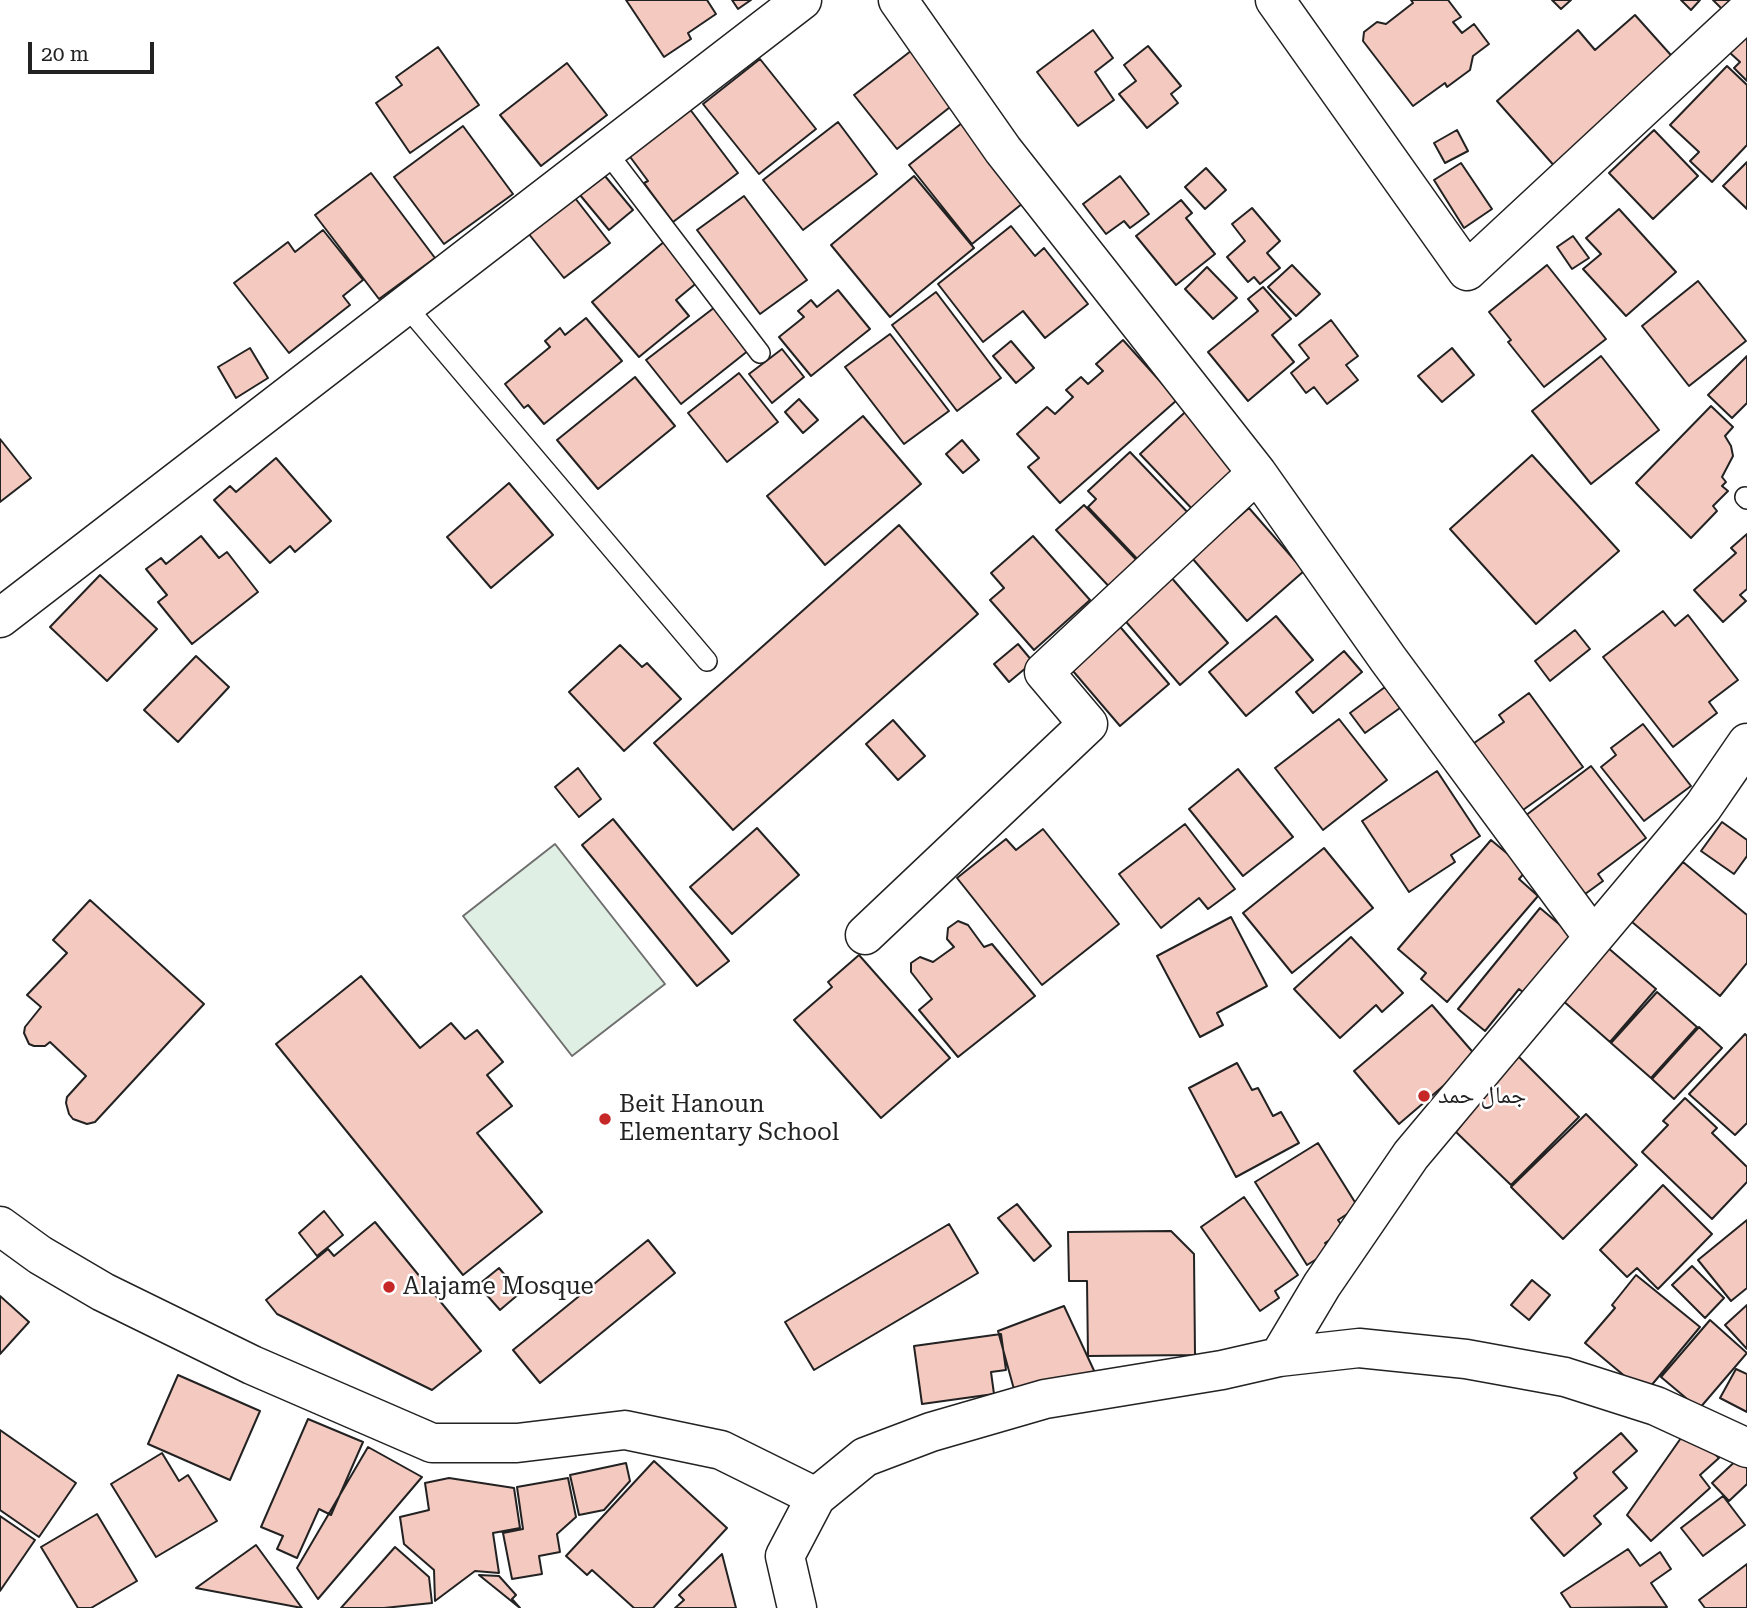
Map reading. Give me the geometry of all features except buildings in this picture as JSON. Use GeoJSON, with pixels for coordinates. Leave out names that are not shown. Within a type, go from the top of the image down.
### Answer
{"type":"FeatureCollection","features":[{"type":"Feature","properties":{"kind":"street"},"geometry":{"type":"LineString","coordinates":[[0,618],[802,0]]}},
{"type":"Feature","properties":{"kind":"street"},"geometry":{"type":"LineString","coordinates":[[898,0],[1003,150],[1257,473],[1388,659],[1593,937]]}},
{"type":"Feature","properties":{"kind":"street"},"geometry":{"type":"LineString","coordinates":[[1275,0],[1466,271],[1747,10]]}},
{"type":"Feature","properties":{"kind":"street"},"geometry":{"type":"LineString","coordinates":[[865,935],[1088,724],[1044,672],[1257,473]]}},
{"type":"Feature","properties":{"kind":"street"},"geometry":{"type":"LineString","coordinates":[[1279,1357],[1322,1284],[1411,1155],[1703,807],[1747,743]]}},
{"type":"Feature","properties":{"kind":"street"},"geometry":{"type":"LineString","coordinates":[[0,1226],[40,1255],[103,1292],[252,1365],[432,1443],[517,1443],[625,1430],[722,1450],[816,1497]]}},
{"type":"Feature","properties":{"kind":"street"},"geometry":{"type":"LineString","coordinates":[[797,1608],[785,1556],[816,1497],[865,1457],[931,1432],[1045,1399],[1222,1370],[1279,1357],[1359,1348],[1466,1359],[1565,1377],[1656,1406],[1747,1448]]}},
{"type":"Feature","properties":{"kind":"lane"},"geometry":{"type":"LineString","coordinates":[[606,151],[760,353]]}},
{"type":"Feature","properties":{"kind":"lane"},"geometry":{"type":"LineString","coordinates":[[406,306],[708,661]]}},
{"type":"Feature","properties":{"kind":"green space"},"geometry":{"type":"Polygon","coordinates":[[[555,844],[665,984],[572,1056],[463,916],[555,844]]]}},
{"type":"Feature","properties":{"kind":"place","name":"جمال حمد"},"geometry":{"type":"Point","coordinates":[1424,1096]}},
{"type":"Feature","properties":{"kind":"place","name":"Beit Hanoun Elementary School"},"geometry":{"type":"Point","coordinates":[605,1119]}},
{"type":"Feature","properties":{"kind":"place","name":"Alajame Mosque"},"geometry":{"type":"Point","coordinates":[389,1287]}}]}
